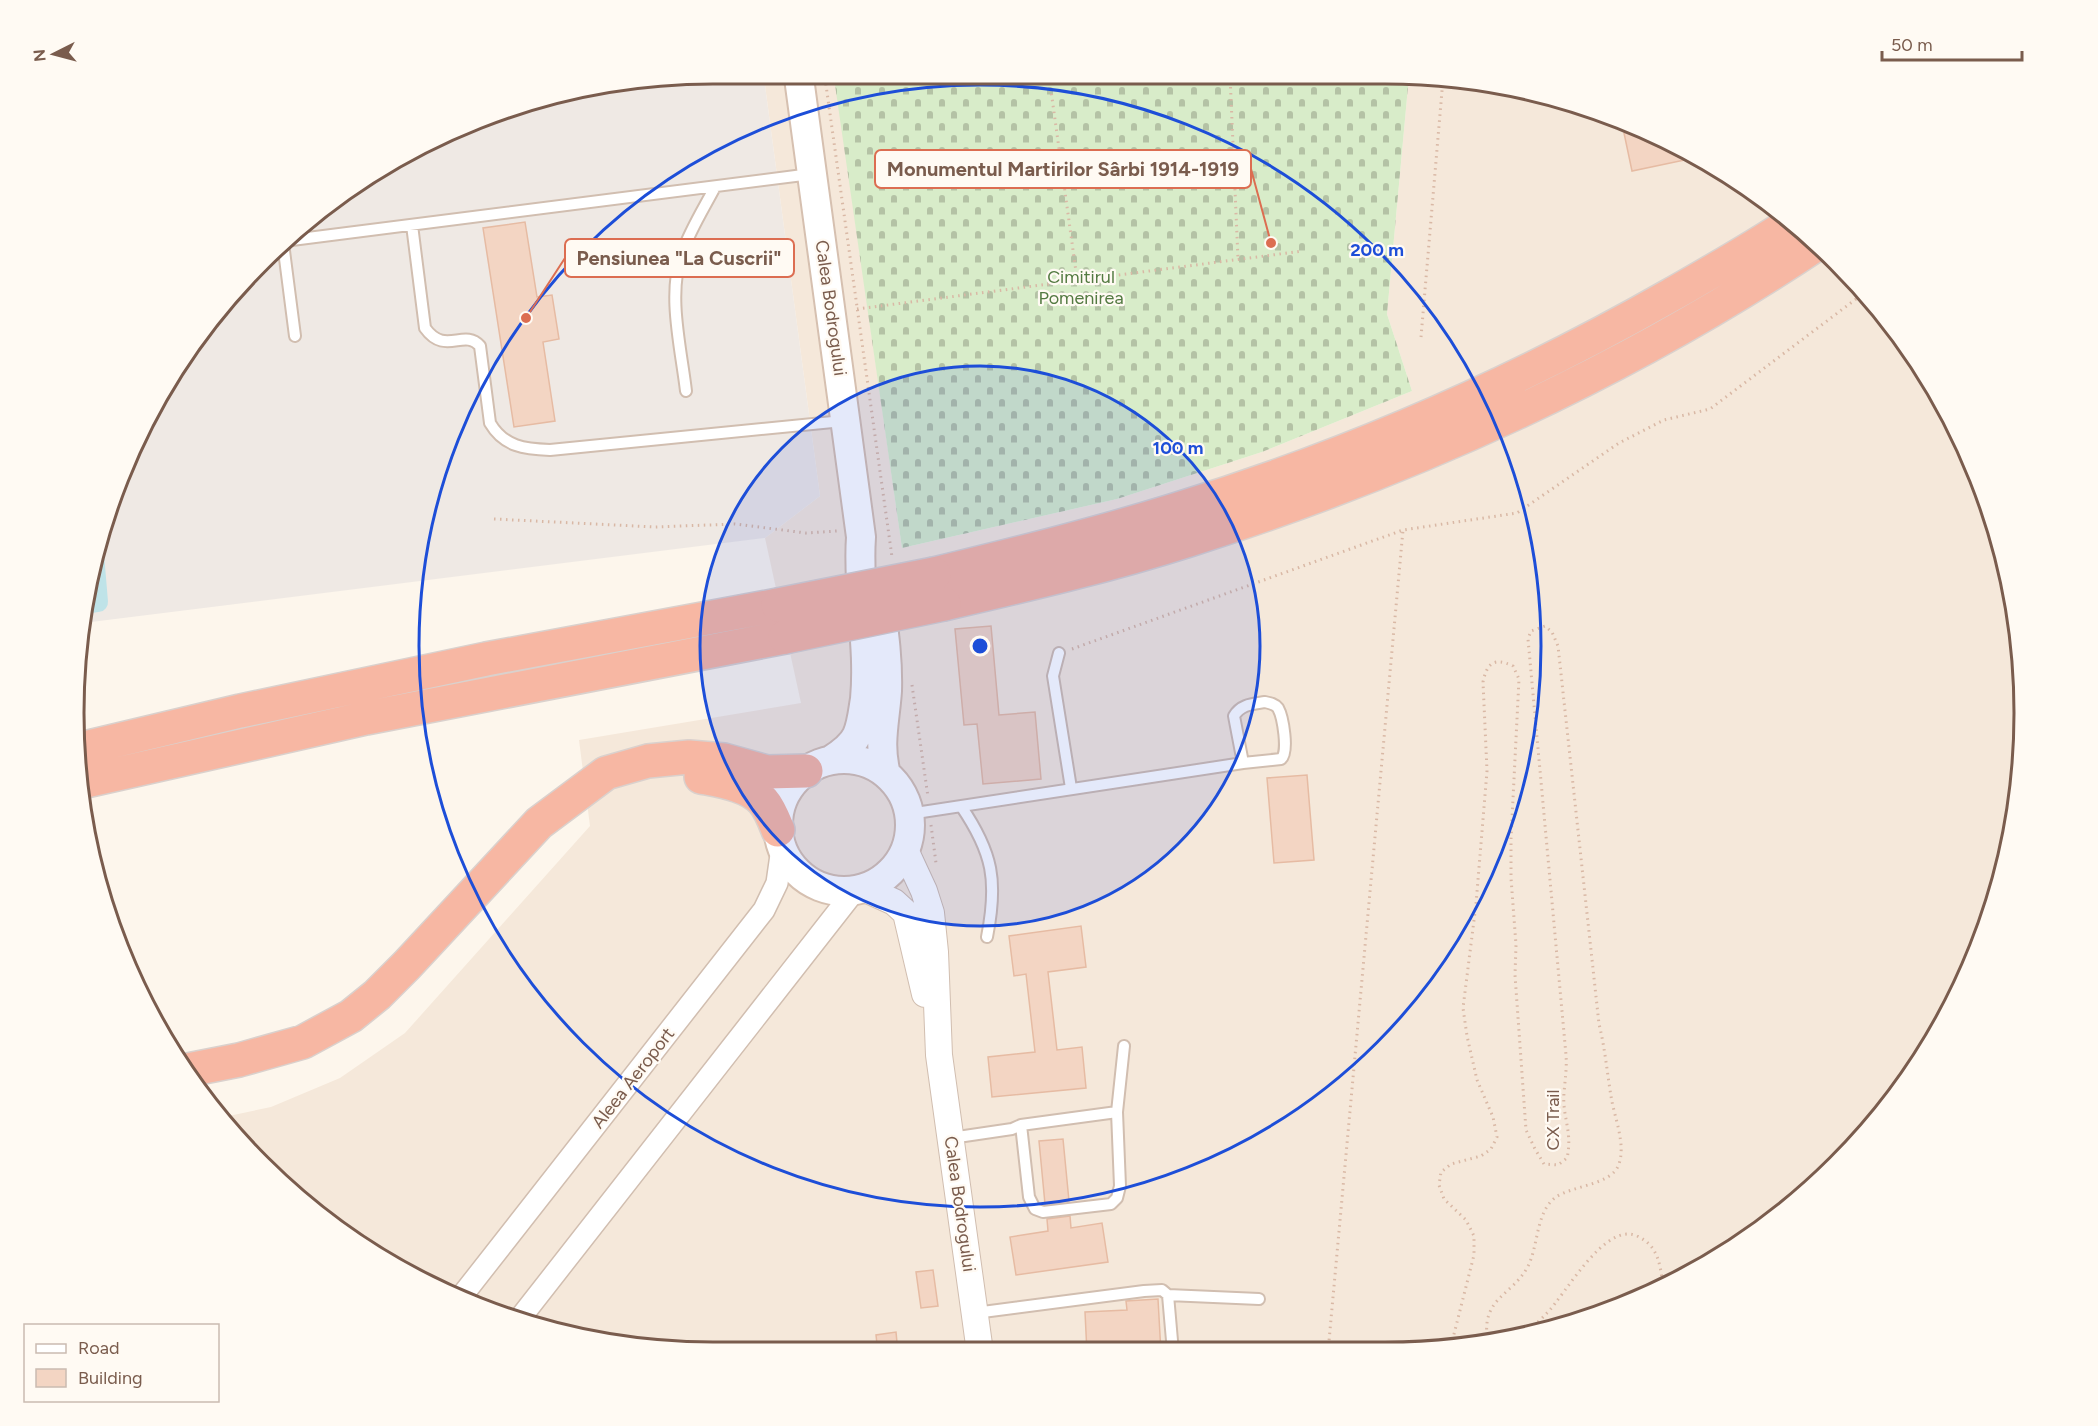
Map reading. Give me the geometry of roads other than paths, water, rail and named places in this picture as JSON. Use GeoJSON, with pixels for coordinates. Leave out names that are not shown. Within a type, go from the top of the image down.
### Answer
{"type":"FeatureCollection","features":[{"type":"Feature","properties":{"kind":"highway"},"geometry":{"type":"LineString","coordinates":[[85,748],[240,711],[486,659],[934,574],[1089,535],[1180,509],[1368,442],[1479,394],[1563,354],[1684,288],[1784,227]]}},
{"type":"Feature","properties":{"kind":"highway"},"geometry":{"type":"LineString","coordinates":[[88,781],[489,693],[785,637],[944,604],[1107,564],[1188,540],[1377,473],[1500,420],[1585,378],[1719,305],[1809,249]]}},
{"type":"Feature","properties":{"kind":"highway"},"geometry":{"type":"LineString","coordinates":[[90,802],[194,756]]}},
{"type":"Feature","properties":{"kind":"highway"},"geometry":{"type":"LineString","coordinates":[[193,1066],[238,1060],[303,1042],[351,1016],[377,995],[407,965],[539,823],[606,773],[648,761],[705,757],[767,772],[819,765]]}},
{"type":"Feature","properties":{"kind":"highway"},"geometry":{"type":"LineString","coordinates":[[571,798],[633,777],[690,775],[730,784],[757,795],[769,809],[780,839]]}},
{"type":"Feature","properties":{"kind":"main road","name":"Calea Bodrogului"},"geometry":{"type":"LineString","coordinates":[[800,84],[812,174],[844,311],[846,421],[861,533],[860,569],[866,650],[863,710],[857,735],[852,744],[819,765],[794,782],[779,812],[780,839],[794,868],[812,883],[832,890],[859,889],[878,882],[896,866],[905,850],[910,832],[923,811],[903,794],[886,774],[864,762],[842,759],[819,765]]}},
{"type":"Feature","properties":{"kind":"main road","name":"Calea Bodrogului"},"geometry":{"type":"LineString","coordinates":[[861,533],[873,567],[880,598],[885,644],[887,691],[881,749],[886,774]]}},
{"type":"Feature","properties":{"kind":"street","name":"Aleea Aeroport"},"geometry":{"type":"LineString","coordinates":[[466,1291],[764,910],[773,895],[780,874],[780,839]]}},
{"type":"Feature","properties":{"kind":"street","name":"Calea Bodrogului"},"geometry":{"type":"LineString","coordinates":[[905,850],[924,891],[931,913],[939,1055],[979,1342]]}},
{"type":"Feature","properties":{"kind":"street","name":"Calea Bodrogului"},"geometry":{"type":"LineString","coordinates":[[859,889],[894,902],[906,913],[939,1055]]}},
{"type":"Feature","properties":{"kind":"street"},"geometry":{"type":"LineString","coordinates":[[524,1313],[859,889]]}},
{"type":"Feature","properties":{"kind":"lane"},"geometry":{"type":"LineString","coordinates":[[298,240],[812,174]]}},
{"type":"Feature","properties":{"kind":"lane"},"geometry":{"type":"LineString","coordinates":[[686,391],[674,296],[676,276],[682,253],[715,187]]}},
{"type":"Feature","properties":{"kind":"lane"},"geometry":{"type":"LineString","coordinates":[[412,225],[425,328],[436,340],[444,342],[469,339],[480,346],[490,423],[496,432],[514,446],[550,450],[846,421]]}},
{"type":"Feature","properties":{"kind":"lane"},"geometry":{"type":"LineString","coordinates":[[285,252],[295,336]]}},
{"type":"Feature","properties":{"kind":"lane"},"geometry":{"type":"LineString","coordinates":[[1059,653],[1053,676],[1071,788]]}},
{"type":"Feature","properties":{"kind":"lane"},"geometry":{"type":"LineString","coordinates":[[923,811],[1281,759],[1285,756],[1286,748],[1279,710],[1274,704],[1265,702],[1243,706],[1234,716],[1243,764]]}},
{"type":"Feature","properties":{"kind":"lane"},"geometry":{"type":"LineString","coordinates":[[961,806],[977,829],[985,846],[992,876],[993,906],[987,937]]}},
{"type":"Feature","properties":{"kind":"lane"},"geometry":{"type":"LineString","coordinates":[[1021,1125],[1029,1197],[1035,1209],[1043,1212],[1111,1204],[1117,1198],[1120,1186],[1116,1112],[1124,1046]]}},
{"type":"Feature","properties":{"kind":"lane"},"geometry":{"type":"LineString","coordinates":[[950,1138],[1012,1129],[1021,1125],[1116,1112]]}},
{"type":"Feature","properties":{"kind":"lane"},"geometry":{"type":"LineString","coordinates":[[975,1313],[1162,1290],[1168,1295],[1259,1299]]}},
{"type":"Feature","properties":{"kind":"lane"},"geometry":{"type":"LineString","coordinates":[[1168,1295],[1172,1342]]}},
{"type":"Feature","properties":{"kind":"waterway"},"geometry":{"type":"LineString","coordinates":[[94,603],[98,602],[97,587]]}},
{"type":"Feature","properties":{"kind":"place","name":"Monumentul Martirilor Sârbi 1914-1919"},"geometry":{"type":"Point","coordinates":[1271,243]}},
{"type":"Feature","properties":{"kind":"place","name":"Pensiunea \"La Cuscrii\""},"geometry":{"type":"Point","coordinates":[526,318]}},
{"type":"Feature","properties":{"kind":"park label","name":"Cimitirul Pomenirea"},"geometry":{"type":"Point","coordinates":[1081,287]}}]}
